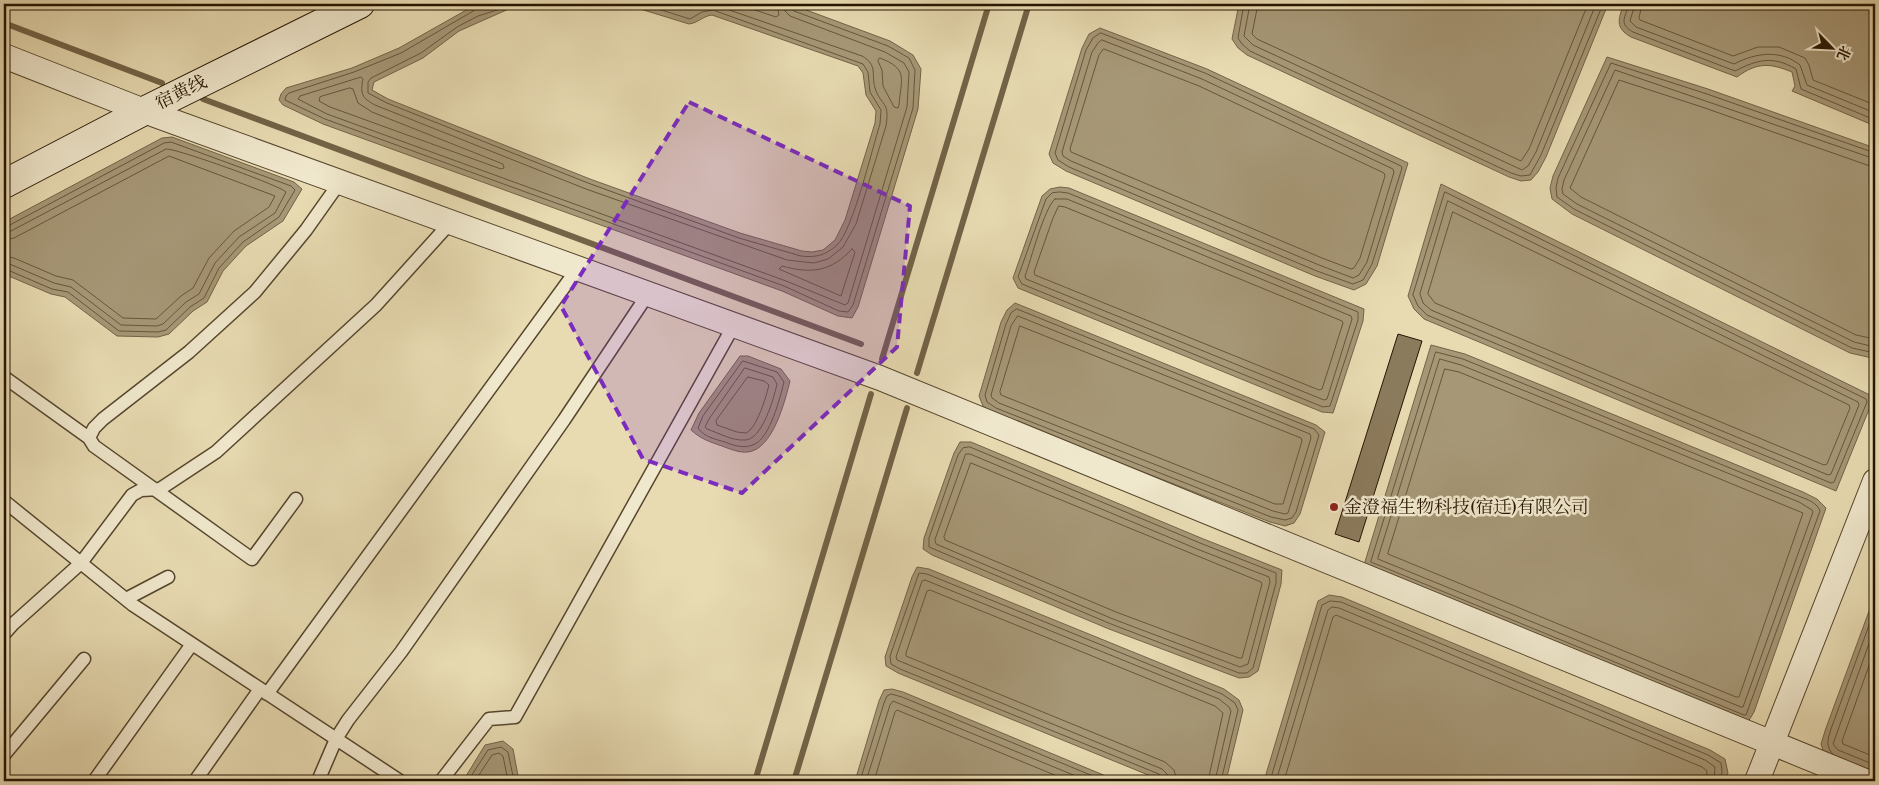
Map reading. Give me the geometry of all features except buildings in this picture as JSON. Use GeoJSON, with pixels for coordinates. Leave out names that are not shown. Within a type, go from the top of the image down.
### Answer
{"type":"FeatureCollection","features":[{"type":"Feature","properties":{"kind":"main road","name":"宿黄线"},"geometry":{"type":"LineString","coordinates":[[4,184],[144,111],[360,4]]}},
{"type":"Feature","properties":{"kind":"street"},"geometry":{"type":"LineString","coordinates":[[4,56],[144,111],[880,378],[1865,781]]}},
{"type":"Feature","properties":{"kind":"street"},"geometry":{"type":"LineString","coordinates":[[1757,781],[1875,481]]}},
{"type":"Feature","properties":{"kind":"lane"},"geometry":{"type":"LineString","coordinates":[[89,438],[94,428],[103,419],[189,352],[255,292],[306,230],[340,182]]}},
{"type":"Feature","properties":{"kind":"lane"},"geometry":{"type":"LineString","coordinates":[[4,634],[81,563],[132,495],[141,490],[160,490],[216,452],[376,305],[451,222]]}},
{"type":"Feature","properties":{"kind":"lane"},"geometry":{"type":"LineString","coordinates":[[195,781],[264,692],[578,268]]}},
{"type":"Feature","properties":{"kind":"lane"},"geometry":{"type":"LineString","coordinates":[[318,781],[336,739],[348,720],[401,652],[564,420],[648,294]]}},
{"type":"Feature","properties":{"kind":"lane"},"geometry":{"type":"LineString","coordinates":[[441,781],[489,719],[515,717],[734,325]]}},
{"type":"Feature","properties":{"kind":"lane"},"geometry":{"type":"LineString","coordinates":[[4,377],[89,438],[94,446],[252,559],[296,499]]}},
{"type":"Feature","properties":{"kind":"lane"},"geometry":{"type":"LineString","coordinates":[[4,501],[126,599],[400,781]]}},
{"type":"Feature","properties":{"kind":"lane"},"geometry":{"type":"LineString","coordinates":[[126,599],[168,577]]}},
{"type":"Feature","properties":{"kind":"lane"},"geometry":{"type":"LineString","coordinates":[[94,781],[192,644]]}},
{"type":"Feature","properties":{"kind":"lane"},"geometry":{"type":"LineString","coordinates":[[4,755],[84,658]]}},
{"type":"Feature","properties":{"kind":"highlighted area"},"geometry":{"type":"Polygon","coordinates":[[[689,102],[910,206],[897,347],[742,493],[643,459],[561,306],[689,102]]]}},
{"type":"Feature","properties":{"kind":"water"},"geometry":{"type":"Polygon","coordinates":[[[477,4],[520,4],[459,31],[423,58],[374,82],[372,90],[388,99],[590,179],[740,233],[802,251],[823,250],[835,240],[845,220],[875,123],[876,111],[866,95],[863,73],[858,66],[712,15],[689,24],[624,4],[790,4],[890,41],[913,55],[921,69],[918,109],[858,307],[852,318],[838,316],[782,291],[323,124],[283,105],[279,100],[286,88],[352,68],[399,48],[477,4]]]}},
{"type":"Feature","properties":{"kind":"water"},"geometry":{"type":"Polygon","coordinates":[[[1239,4],[1608,4],[1546,157],[1531,180],[1521,181],[1247,55],[1238,48],[1232,39],[1239,4]]]}},
{"type":"Feature","properties":{"kind":"water"},"geometry":{"type":"Polygon","coordinates":[[[1624,4],[1875,4],[1875,126],[1792,91],[1795,86],[1792,72],[1784,69],[1757,66],[1737,77],[1631,37],[1622,30],[1619,23],[1624,4]]]}},
{"type":"Feature","properties":{"kind":"water"},"geometry":{"type":"Polygon","coordinates":[[[1100,28],[1207,69],[1408,163],[1377,266],[1366,284],[1354,290],[1315,276],[1066,171],[1053,163],[1049,154],[1082,48],[1089,34],[1100,28]]]}},
{"type":"Feature","properties":{"kind":"water"},"geometry":{"type":"Polygon","coordinates":[[[1607,57],[1708,89],[1875,148],[1875,357],[1850,353],[1572,214],[1552,199],[1550,188],[1553,176],[1607,57]]]}},
{"type":"Feature","properties":{"kind":"water"},"geometry":{"type":"Polygon","coordinates":[[[172,137],[294,182],[302,189],[283,221],[246,246],[223,271],[207,302],[193,311],[169,334],[158,337],[117,336],[65,297],[51,294],[4,274],[4,222],[162,138],[172,137]]]}},
{"type":"Feature","properties":{"kind":"water"},"geometry":{"type":"Polygon","coordinates":[[[1441,184],[1874,397],[1836,491],[1424,319],[1414,309],[1408,296],[1441,184]]]}},
{"type":"Feature","properties":{"kind":"water"},"geometry":{"type":"Polygon","coordinates":[[[1069,188],[1364,309],[1363,321],[1333,413],[1322,412],[1018,288],[1013,278],[1042,196],[1050,189],[1069,188]]]}},
{"type":"Feature","properties":{"kind":"water"},"geometry":{"type":"Polygon","coordinates":[[[1015,303],[1316,425],[1325,432],[1300,514],[1294,523],[1285,526],[1270,522],[994,413],[983,406],[979,396],[1001,322],[1007,310],[1015,303]]]}},
{"type":"Feature","properties":{"kind":"water"},"geometry":{"type":"Polygon","coordinates":[[[1431,345],[1465,354],[1803,492],[1817,499],[1826,508],[1754,712],[1748,722],[1364,565],[1431,345]]]}},
{"type":"Feature","properties":{"kind":"water"},"geometry":{"type":"Polygon","coordinates":[[[740,356],[748,356],[781,369],[790,381],[781,411],[771,433],[757,449],[748,452],[741,452],[714,443],[702,438],[691,430],[699,413],[740,356]]]}},
{"type":"Feature","properties":{"kind":"water"},"geometry":{"type":"Polygon","coordinates":[[[960,442],[971,442],[1282,570],[1281,584],[1258,671],[1249,677],[1239,678],[1109,629],[932,555],[923,549],[924,538],[954,453],[960,442]]]}},
{"type":"Feature","properties":{"kind":"water"},"geometry":{"type":"Polygon","coordinates":[[[917,567],[929,569],[1224,689],[1239,700],[1243,710],[1226,781],[1163,781],[898,673],[886,666],[885,657],[917,567]]]}},
{"type":"Feature","properties":{"kind":"water"},"geometry":{"type":"Polygon","coordinates":[[[1329,595],[1342,597],[1710,750],[1725,759],[1728,773],[1724,781],[1264,781],[1318,601],[1329,595]]]}},
{"type":"Feature","properties":{"kind":"water"},"geometry":{"type":"Polygon","coordinates":[[[1875,595],[1875,777],[1824,753],[1821,744],[1875,595]]]}},
{"type":"Feature","properties":{"kind":"water"},"geometry":{"type":"Polygon","coordinates":[[[892,689],[1118,781],[855,781],[879,701],[884,690],[892,689]]]}},
{"type":"Feature","properties":{"kind":"water"},"geometry":{"type":"Polygon","coordinates":[[[503,741],[513,749],[519,781],[463,781],[485,745],[503,741]]]}},
{"type":"Feature","properties":{"kind":"waterway"},"geometry":{"type":"LineString","coordinates":[[882,359],[989,4]]}},
{"type":"Feature","properties":{"kind":"waterway"},"geometry":{"type":"LineString","coordinates":[[917,373],[1029,4]]}},
{"type":"Feature","properties":{"kind":"waterway"},"geometry":{"type":"LineString","coordinates":[[4,23],[162,83]]}},
{"type":"Feature","properties":{"kind":"waterway"},"geometry":{"type":"LineString","coordinates":[[203,99],[861,344]]}},
{"type":"Feature","properties":{"kind":"waterway"},"geometry":{"type":"LineString","coordinates":[[755,781],[871,394]]}},
{"type":"Feature","properties":{"kind":"waterway"},"geometry":{"type":"LineString","coordinates":[[794,781],[907,408]]}},
{"type":"Feature","properties":{"kind":"place","name":"金澄福生物科技(宿迁)有限公司"},"geometry":{"type":"Point","coordinates":[1334,507]}}]}
